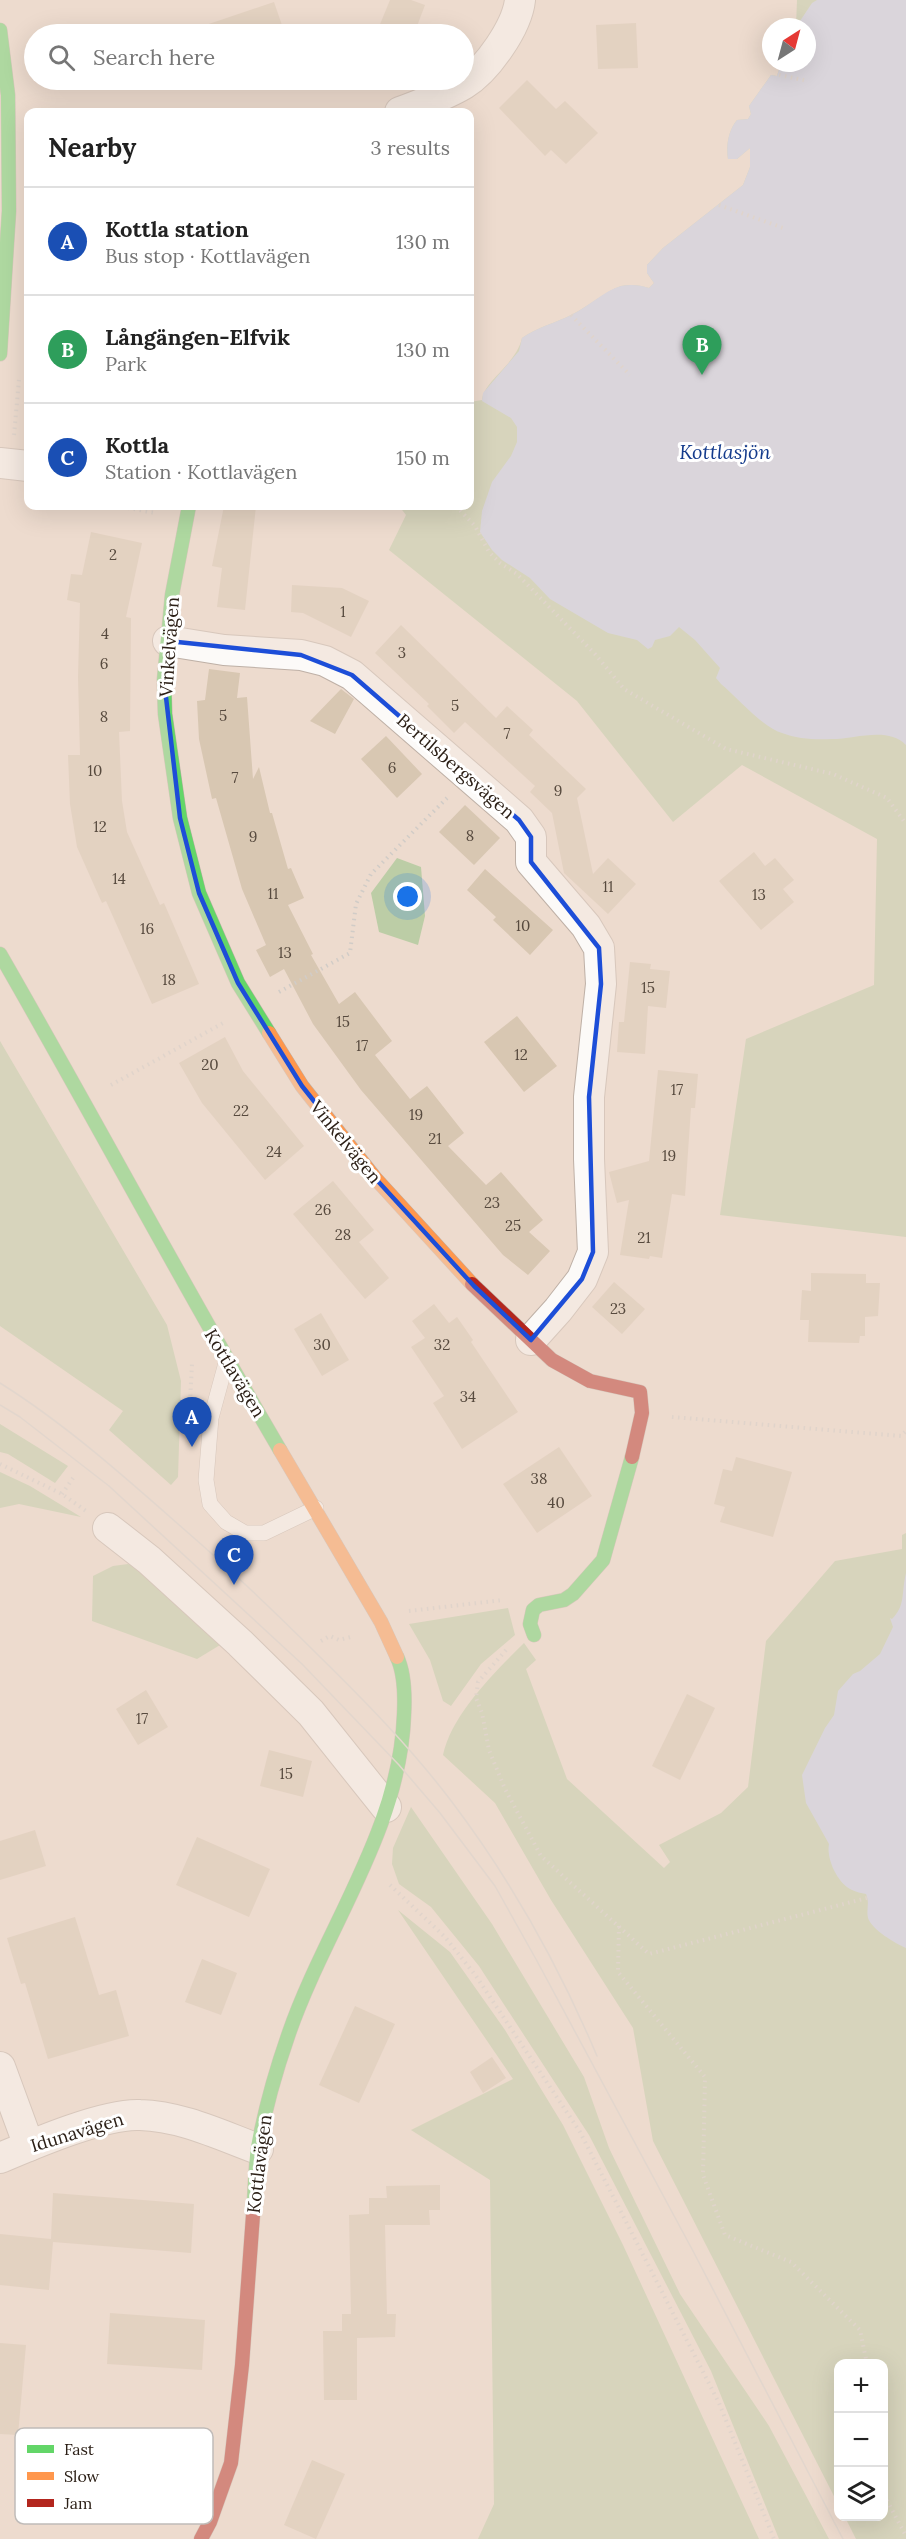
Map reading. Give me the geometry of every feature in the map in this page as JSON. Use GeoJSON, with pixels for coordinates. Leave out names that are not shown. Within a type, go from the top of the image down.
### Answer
{"type":"FeatureCollection","features":[{"type":"Feature","properties":{"kind":"street"},"geometry":{"type":"LineString","coordinates":[[474,75],[492,56],[510,31],[520,0]]}},
{"type":"Feature","properties":{"kind":"street"},"geometry":{"type":"LineString","coordinates":[[0,30],[8,95],[0,354]]}},
{"type":"Feature","properties":{"kind":"street"},"geometry":{"type":"LineString","coordinates":[[409,108],[450,90]]}},
{"type":"Feature","properties":{"kind":"street"},"geometry":{"type":"LineString","coordinates":[[0,463],[24,466]]}},
{"type":"Feature","properties":{"kind":"street","name":"Vinkelvägen"},"geometry":{"type":"LineString","coordinates":[[188,511],[172,595],[164,680],[165,714],[180,818],[199,893],[238,983],[302,1086],[375,1178],[474,1286],[552,1360],[579,1377],[640,1392],[642,1413]]}},
{"type":"Feature","properties":{"kind":"street","name":"Bertilsbergsvägen"},"geometry":{"type":"LineString","coordinates":[[168,640],[224,650],[301,655],[325,661],[352,675],[519,820],[531,837],[531,862],[586,926],[599,948],[601,984],[589,1097],[593,1252],[582,1279],[531,1340]]}},
{"type":"Feature","properties":{"kind":"street","name":"Kottlavägen"},"geometry":{"type":"LineString","coordinates":[[0,954],[84,1100],[227,1360],[381,1622],[399,1661],[405,1694],[403,1744],[386,1807],[362,1872],[311,1978],[289,2032],[269,2096],[258,2149],[242,2365],[231,2463],[213,2514]]}},
{"type":"Feature","properties":{"kind":"street"},"geometry":{"type":"LineString","coordinates":[[532,1629],[533,1610],[539,1605],[564,1600],[573,1594],[583,1586],[603,1560],[642,1413]]}},
{"type":"Feature","properties":{"kind":"street"},"geometry":{"type":"LineString","coordinates":[[108,1528],[149,1560],[240,1643],[311,1713],[386,1807]]}},
{"type":"Feature","properties":{"kind":"street"},"geometry":{"type":"LineString","coordinates":[[0,2067],[29,2146]]}},
{"type":"Feature","properties":{"kind":"street","name":"Idunavägen"},"geometry":{"type":"LineString","coordinates":[[0,2158],[99,2122],[138,2114],[181,2120],[258,2149]]}},
{"type":"Feature","properties":{"kind":"street","name":"Kottlavägen"},"geometry":{"type":"LineString","coordinates":[[201,2539],[209,2524]]}},
{"type":"Feature","properties":{"kind":"lane"},"geometry":{"type":"LineString","coordinates":[[227,1360],[212,1418],[206,1480],[210,1504],[226,1522],[245,1533],[264,1533],[316,1508]]}},
{"type":"Feature","properties":{"kind":"path"},"geometry":{"type":"LineString","coordinates":[[778,75],[808,81]]}},
{"type":"Feature","properties":{"kind":"path"},"geometry":{"type":"LineString","coordinates":[[719,205],[786,229]]}},
{"type":"Feature","properties":{"kind":"path"},"geometry":{"type":"LineString","coordinates":[[571,315],[630,375]]}},
{"type":"Feature","properties":{"kind":"path"},"geometry":{"type":"LineString","coordinates":[[460,510],[475,526],[489,552],[500,563],[517,574],[595,654],[624,689],[726,749],[833,774],[887,798],[906,824]]}},
{"type":"Feature","properties":{"kind":"path"},"geometry":{"type":"LineString","coordinates":[[84,1100],[350,953],[356,904],[371,874],[468,776]]}},
{"type":"Feature","properties":{"kind":"path"},"geometry":{"type":"LineString","coordinates":[[642,1413],[901,1436],[906,1431]]}},
{"type":"Feature","properties":{"kind":"path"},"geometry":{"type":"LineString","coordinates":[[0,1464],[62,1494],[108,1528]]}},
{"type":"Feature","properties":{"kind":"path"},"geometry":{"type":"LineString","coordinates":[[62,1494],[73,1478]]}},
{"type":"Feature","properties":{"kind":"path"},"geometry":{"type":"LineString","coordinates":[[321,1641],[330,1636],[339,1640],[355,1635],[396,1613],[518,1598],[539,1605]]}},
{"type":"Feature","properties":{"kind":"path"},"geometry":{"type":"LineString","coordinates":[[532,1629],[477,1682],[476,1698],[482,1713],[489,1750],[505,1789],[542,1856],[649,1954],[867,1898]]}},
{"type":"Feature","properties":{"kind":"path"},"geometry":{"type":"LineString","coordinates":[[362,1872],[388,1884],[445,1937],[517,2035],[580,2132],[718,2403],[774,2539]]}},
{"type":"Feature","properties":{"kind":"path"},"geometry":{"type":"LineString","coordinates":[[619,1926],[618,1972],[705,2077],[703,2175],[725,2235],[792,2262],[860,2330],[866,2359]]}},
{"type":"Feature","properties":{"kind":"path"},"geometry":{"type":"LineString","coordinates":[[888,2502],[906,2536]]}},
{"type":"Feature","properties":{"kind":"highlighted area"},"geometry":{"type":"Polygon","coordinates":[[[168,641],[301,655],[352,675],[519,820],[531,837],[531,862],[599,948],[601,984],[589,1097],[593,1252],[582,1279],[531,1340],[474,1286],[375,1178],[302,1086],[238,983],[199,893],[180,818],[164,680],[168,641]]]}},
{"type":"Feature","properties":{"kind":"green space","name":"Kottlasjön"},"geometry":{"type":"Polygon","coordinates":[[[797,0],[906,0],[906,1237],[720,1215],[746,1039],[874,985],[877,839],[742,765],[673,822],[577,701],[389,550],[406,515],[402,510],[474,510],[474,401],[482,400],[488,386],[514,356],[522,338],[573,314],[621,286],[635,285],[649,288],[654,283],[647,273],[647,265],[663,248],[743,185],[750,167],[750,148],[737,159],[728,159],[730,134],[737,120],[748,119],[751,114],[749,106],[771,75],[777,76],[778,72],[816,72],[816,18],[796,18],[797,0]]]}},
{"type":"Feature","properties":{"kind":"green space"},"geometry":{"type":"Polygon","coordinates":[[[397,858],[421,867],[425,916],[418,945],[379,932],[371,893],[397,858]]]}},
{"type":"Feature","properties":{"kind":"green space"},"geometry":{"type":"Polygon","coordinates":[[[0,1041],[167,1325],[181,1381],[178,1477],[171,1485],[109,1430],[123,1411],[0,1326],[0,1041]]]}},
{"type":"Feature","properties":{"kind":"green space"},"geometry":{"type":"Polygon","coordinates":[[[0,1424],[68,1466],[55,1483],[8,1454],[0,1452],[0,1424]]]}},
{"type":"Feature","properties":{"kind":"green space"},"geometry":{"type":"Polygon","coordinates":[[[0,1472],[30,1486],[81,1517],[19,1504],[0,1508],[0,1472]]]}},
{"type":"Feature","properties":{"kind":"green space"},"geometry":{"type":"Polygon","coordinates":[[[906,1533],[906,2539],[856,2539],[847,2521],[888,2521],[888,2359],[834,2359],[834,2496],[653,2141],[633,2028],[551,1900],[495,1803],[443,1755],[455,1724],[465,1709],[524,1643],[536,1660],[526,1669],[567,1779],[664,1868],[670,1862],[659,1845],[721,1813],[748,1787],[766,1641],[835,1561],[902,1549],[902,1535],[906,1533]]]}},
{"type":"Feature","properties":{"kind":"green space"},"geometry":{"type":"Polygon","coordinates":[[[128,1564],[142,1569],[225,1642],[197,1659],[92,1621],[93,1576],[113,1566],[128,1564]]]}},
{"type":"Feature","properties":{"kind":"green space"},"geometry":{"type":"Polygon","coordinates":[[[508,1608],[515,1635],[481,1664],[451,1706],[443,1701],[430,1660],[409,1624],[508,1608]]]}},
{"type":"Feature","properties":{"kind":"green space"},"geometry":{"type":"Polygon","coordinates":[[[411,1807],[492,1924],[584,2077],[609,2148],[680,2294],[769,2426],[829,2539],[779,2539],[711,2371],[589,2135],[479,1966],[431,1907],[399,1884],[392,1864],[393,1848],[411,1807]]]}},
{"type":"Feature","properties":{"kind":"green space"},"geometry":{"type":"Polygon","coordinates":[[[398,1910],[450,1952],[505,2030],[563,2125],[623,2245],[759,2539],[478,2539],[494,2504],[490,2180],[411,2130],[513,2079],[398,1910]]]}},
{"type":"Feature","properties":{"kind":"water","name":"Kottlasjön"},"geometry":{"type":"Polygon","coordinates":[[[817,0],[906,0],[906,745],[890,736],[813,739],[794,737],[774,730],[758,719],[721,684],[716,678],[720,668],[695,640],[679,627],[670,636],[655,640],[652,647],[648,649],[637,640],[608,633],[550,599],[530,578],[502,560],[480,532],[482,511],[492,482],[511,456],[517,442],[517,427],[511,418],[482,401],[483,393],[519,351],[522,338],[528,334],[573,314],[615,288],[632,285],[649,288],[654,283],[647,273],[647,265],[663,248],[743,185],[750,167],[750,148],[737,159],[728,159],[730,134],[737,120],[748,119],[751,114],[749,106],[771,75],[777,76],[778,72],[816,72],[816,18],[802,18],[812,3],[817,0]]]}},
{"type":"Feature","properties":{"kind":"water"},"geometry":{"type":"Polygon","coordinates":[[[906,1573],[906,1948],[870,1923],[866,1894],[847,1887],[838,1877],[829,1857],[829,1844],[806,1803],[802,1775],[825,1728],[834,1715],[838,1691],[853,1674],[880,1654],[893,1627],[890,1618],[892,1619],[896,1614],[901,1604],[906,1573]]]}},
{"type":"Feature","properties":{"kind":"building"},"geometry":{"type":"Polygon","coordinates":[[[390,0],[411,0],[425,5],[418,24],[380,24],[390,0]]]}},
{"type":"Feature","properties":{"kind":"building"},"geometry":{"type":"Polygon","coordinates":[[[274,2],[282,24],[209,24],[274,2]]]}},
{"type":"Feature","properties":{"kind":"building"},"geometry":{"type":"Polygon","coordinates":[[[636,23],[638,68],[598,69],[596,25],[636,23]]]}},
{"type":"Feature","properties":{"kind":"building"},"geometry":{"type":"Polygon","coordinates":[[[527,80],[556,109],[565,101],[598,133],[566,164],[551,150],[545,156],[499,108],[527,80]]]}},
{"type":"Feature","properties":{"kind":"building"},"geometry":{"type":"Polygon","coordinates":[[[223,510],[256,510],[245,610],[217,607],[222,568],[212,566],[223,510]]]}},
{"type":"Feature","properties":{"kind":"building"},"geometry":{"type":"Polygon","coordinates":[[[91,532],[142,543],[126,617],[131,618],[130,731],[119,732],[122,801],[127,832],[160,905],[164,903],[199,984],[152,1004],[106,901],[102,903],[77,847],[70,804],[68,755],[80,755],[78,677],[80,603],[67,600],[71,574],[82,575],[91,532]]]}},
{"type":"Feature","properties":{"kind":"building"},"geometry":{"type":"Polygon","coordinates":[[[292,585],[342,588],[369,601],[351,637],[303,613],[291,612],[292,585]]]}},
{"type":"Feature","properties":{"kind":"building"},"geometry":{"type":"Polygon","coordinates":[[[401,625],[496,718],[507,706],[533,730],[529,735],[586,789],[577,798],[593,874],[608,858],[636,884],[608,914],[564,873],[552,813],[530,792],[535,786],[465,722],[454,733],[427,706],[429,704],[375,653],[401,625]]]}},
{"type":"Feature","properties":{"kind":"building"},"geometry":{"type":"Polygon","coordinates":[[[209,669],[240,673],[237,698],[247,697],[253,779],[259,767],[270,813],[272,813],[288,869],[291,868],[304,898],[288,905],[313,954],[311,955],[339,1004],[355,992],[392,1041],[375,1055],[410,1099],[427,1086],[464,1133],[448,1146],[486,1185],[501,1172],[543,1220],[529,1232],[550,1251],[528,1275],[503,1255],[361,1090],[313,1024],[284,969],[270,977],[256,950],[266,945],[242,889],[216,798],[212,799],[199,739],[197,701],[205,700],[209,669]]]}},
{"type":"Feature","properties":{"kind":"building"},"geometry":{"type":"Polygon","coordinates":[[[341,689],[354,699],[335,734],[310,721],[341,689]]]}},
{"type":"Feature","properties":{"kind":"building"},"geometry":{"type":"Polygon","coordinates":[[[386,736],[422,774],[397,798],[361,759],[386,736]]]}},
{"type":"Feature","properties":{"kind":"building"},"geometry":{"type":"Polygon","coordinates":[[[465,805],[500,838],[474,865],[439,832],[465,805]]]}},
{"type":"Feature","properties":{"kind":"building"},"geometry":{"type":"Polygon","coordinates":[[[754,852],[765,866],[775,858],[794,880],[783,889],[794,902],[761,930],[719,881],[754,852]]]}},
{"type":"Feature","properties":{"kind":"building"},"geometry":{"type":"Polygon","coordinates":[[[485,869],[553,930],[530,955],[493,920],[496,917],[467,890],[485,869]]]}},
{"type":"Feature","properties":{"kind":"building"},"geometry":{"type":"Polygon","coordinates":[[[630,962],[651,964],[650,969],[670,971],[666,1008],[648,1006],[645,1054],[617,1052],[619,1022],[624,1022],[630,962]]]}},
{"type":"Feature","properties":{"kind":"building"},"geometry":{"type":"Polygon","coordinates":[[[517,1016],[557,1066],[524,1092],[484,1042],[517,1016]]]}},
{"type":"Feature","properties":{"kind":"building"},"geometry":{"type":"Polygon","coordinates":[[[225,1037],[243,1071],[304,1146],[265,1180],[202,1103],[179,1063],[225,1037]]]}},
{"type":"Feature","properties":{"kind":"building"},"geometry":{"type":"Polygon","coordinates":[[[658,1070],[698,1074],[695,1108],[691,1108],[685,1196],[672,1194],[662,1258],[650,1256],[649,1259],[620,1255],[629,1200],[617,1203],[609,1172],[649,1161],[658,1070]]]}},
{"type":"Feature","properties":{"kind":"building"},"geometry":{"type":"Polygon","coordinates":[[[333,1181],[374,1230],[359,1242],[389,1278],[365,1299],[293,1214],[333,1181]]]}},
{"type":"Feature","properties":{"kind":"building"},"geometry":{"type":"Polygon","coordinates":[[[811,1273],[866,1274],[866,1283],[880,1283],[878,1316],[865,1317],[865,1336],[860,1336],[859,1343],[808,1342],[809,1320],[800,1320],[802,1290],[811,1291],[811,1273]]]}},
{"type":"Feature","properties":{"kind":"building"},"geometry":{"type":"Polygon","coordinates":[[[614,1282],[645,1309],[622,1334],[592,1307],[614,1282]]]}},
{"type":"Feature","properties":{"kind":"building"},"geometry":{"type":"Polygon","coordinates":[[[434,1304],[449,1323],[457,1317],[518,1412],[462,1449],[433,1403],[444,1396],[411,1347],[425,1338],[412,1321],[434,1304]]]}},
{"type":"Feature","properties":{"kind":"building"},"geometry":{"type":"Polygon","coordinates":[[[321,1313],[349,1360],[322,1376],[294,1329],[321,1313]]]}},
{"type":"Feature","properties":{"kind":"building"},"geometry":{"type":"Polygon","coordinates":[[[559,1447],[592,1496],[537,1533],[503,1484],[559,1447]]]}},
{"type":"Feature","properties":{"kind":"building"},"geometry":{"type":"Polygon","coordinates":[[[736,1457],[792,1472],[773,1537],[720,1522],[725,1507],[714,1504],[723,1469],[732,1471],[736,1457]]]}},
{"type":"Feature","properties":{"kind":"building"},"geometry":{"type":"Polygon","coordinates":[[[146,1690],[168,1727],[138,1745],[116,1709],[146,1690]]]}},
{"type":"Feature","properties":{"kind":"building"},"geometry":{"type":"Polygon","coordinates":[[[687,1694],[715,1708],[680,1780],[652,1766],[687,1694]]]}},
{"type":"Feature","properties":{"kind":"building"},"geometry":{"type":"Polygon","coordinates":[[[269,1750],[312,1761],[303,1797],[260,1786],[269,1750]]]}},
{"type":"Feature","properties":{"kind":"building"},"geometry":{"type":"Polygon","coordinates":[[[35,1830],[46,1866],[0,1880],[0,1841],[35,1830]]]}},
{"type":"Feature","properties":{"kind":"building"},"geometry":{"type":"Polygon","coordinates":[[[197,1837],[270,1869],[249,1917],[176,1885],[197,1837]]]}},
{"type":"Feature","properties":{"kind":"building"},"geometry":{"type":"Polygon","coordinates":[[[75,1917],[99,1995],[116,1990],[129,2036],[48,2059],[25,1983],[21,1984],[7,1938],[75,1917]]]}},
{"type":"Feature","properties":{"kind":"building"},"geometry":{"type":"Polygon","coordinates":[[[202,1959],[237,1973],[221,2015],[185,2002],[202,1959]]]}},
{"type":"Feature","properties":{"kind":"building"},"geometry":{"type":"Polygon","coordinates":[[[355,2006],[395,2024],[359,2103],[319,2085],[355,2006]]]}},
{"type":"Feature","properties":{"kind":"building"},"geometry":{"type":"Polygon","coordinates":[[[492,2057],[506,2078],[483,2093],[470,2072],[492,2057]]]}},
{"type":"Feature","properties":{"kind":"building"},"geometry":{"type":"Polygon","coordinates":[[[440,2185],[440,2210],[429,2210],[430,2225],[385,2225],[387,2314],[396,2314],[395,2337],[357,2338],[357,2400],[324,2400],[323,2331],[342,2331],[342,2314],[351,2314],[349,2215],[369,2214],[369,2198],[387,2198],[386,2186],[440,2185]]]}},
{"type":"Feature","properties":{"kind":"building"},"geometry":{"type":"Polygon","coordinates":[[[53,2193],[194,2204],[191,2253],[53,2242],[49,2290],[0,2285],[0,2234],[51,2239],[53,2193]]]}},
{"type":"Feature","properties":{"kind":"building"},"geometry":{"type":"Polygon","coordinates":[[[110,2313],[205,2320],[202,2370],[107,2364],[110,2313]]]}},
{"type":"Feature","properties":{"kind":"building"},"geometry":{"type":"Polygon","coordinates":[[[0,2343],[26,2345],[19,2428],[15,2428],[15,2435],[0,2434],[0,2343]]]}},
{"type":"Feature","properties":{"kind":"building"},"geometry":{"type":"Polygon","coordinates":[[[312,2460],[345,2474],[316,2539],[284,2525],[312,2460]]]}},
{"type":"Feature","properties":{"kind":"tram line"},"geometry":{"type":"LineString","coordinates":[[0,1383],[73,1435],[203,1546],[300,1637],[404,1744],[452,1802],[514,1893],[567,1989],[597,2056]]}},
{"type":"Feature","properties":{"kind":"tram line"},"geometry":{"type":"LineString","coordinates":[[0,1405],[20,1417],[109,1486],[302,1664],[399,1765],[440,1813],[495,1886],[693,2251],[843,2539]]}},
{"type":"Feature","properties":{"kind":"traffic: fast"},"geometry":{"type":"LineString","coordinates":[[0,30],[8,95],[9,211],[0,354]]}},
{"type":"Feature","properties":{"kind":"traffic: fast"},"geometry":{"type":"LineString","coordinates":[[188,510],[172,595],[164,680],[165,714],[180,818],[199,893],[238,983],[269,1033]]}},
{"type":"Feature","properties":{"kind":"traffic: fast"},"geometry":{"type":"LineString","coordinates":[[0,954],[280,1450]]}},
{"type":"Feature","properties":{"kind":"traffic: fast"},"geometry":{"type":"LineString","coordinates":[[534,1635],[530,1624],[533,1610],[539,1605],[564,1600],[573,1594],[603,1560],[632,1457]]}},
{"type":"Feature","properties":{"kind":"traffic: fast"},"geometry":{"type":"LineString","coordinates":[[253,2215],[258,2147],[267,2104],[284,2047],[304,1994],[376,1838],[390,1798],[399,1757],[404,1715],[403,1678],[397,1657]]}},
{"type":"Feature","properties":{"kind":"traffic: slow"},"geometry":{"type":"LineString","coordinates":[[269,1033],[302,1086],[375,1178],[472,1284]]}},
{"type":"Feature","properties":{"kind":"traffic: slow"},"geometry":{"type":"LineString","coordinates":[[280,1450],[381,1622],[397,1657]]}},
{"type":"Feature","properties":{"kind":"traffic: jam"},"geometry":{"type":"LineString","coordinates":[[472,1284],[552,1360],[590,1381],[640,1392],[642,1413],[632,1457]]}},
{"type":"Feature","properties":{"kind":"traffic: jam"},"geometry":{"type":"LineString","coordinates":[[213,2514],[231,2463],[242,2365],[253,2215]]}},
{"type":"Feature","properties":{"kind":"traffic: jam"},"geometry":{"type":"LineString","coordinates":[[201,2539],[209,2524]]}},
{"type":"Feature","properties":{"kind":"place","name":"Långängen-Elfvik"},"geometry":{"type":"Point","coordinates":[702,375]}},
{"type":"Feature","properties":{"kind":"place","name":"Kottla station"},"geometry":{"type":"Point","coordinates":[192,1447]}},
{"type":"Feature","properties":{"kind":"place","name":"Kottla"},"geometry":{"type":"Point","coordinates":[234,1585]}}]}
